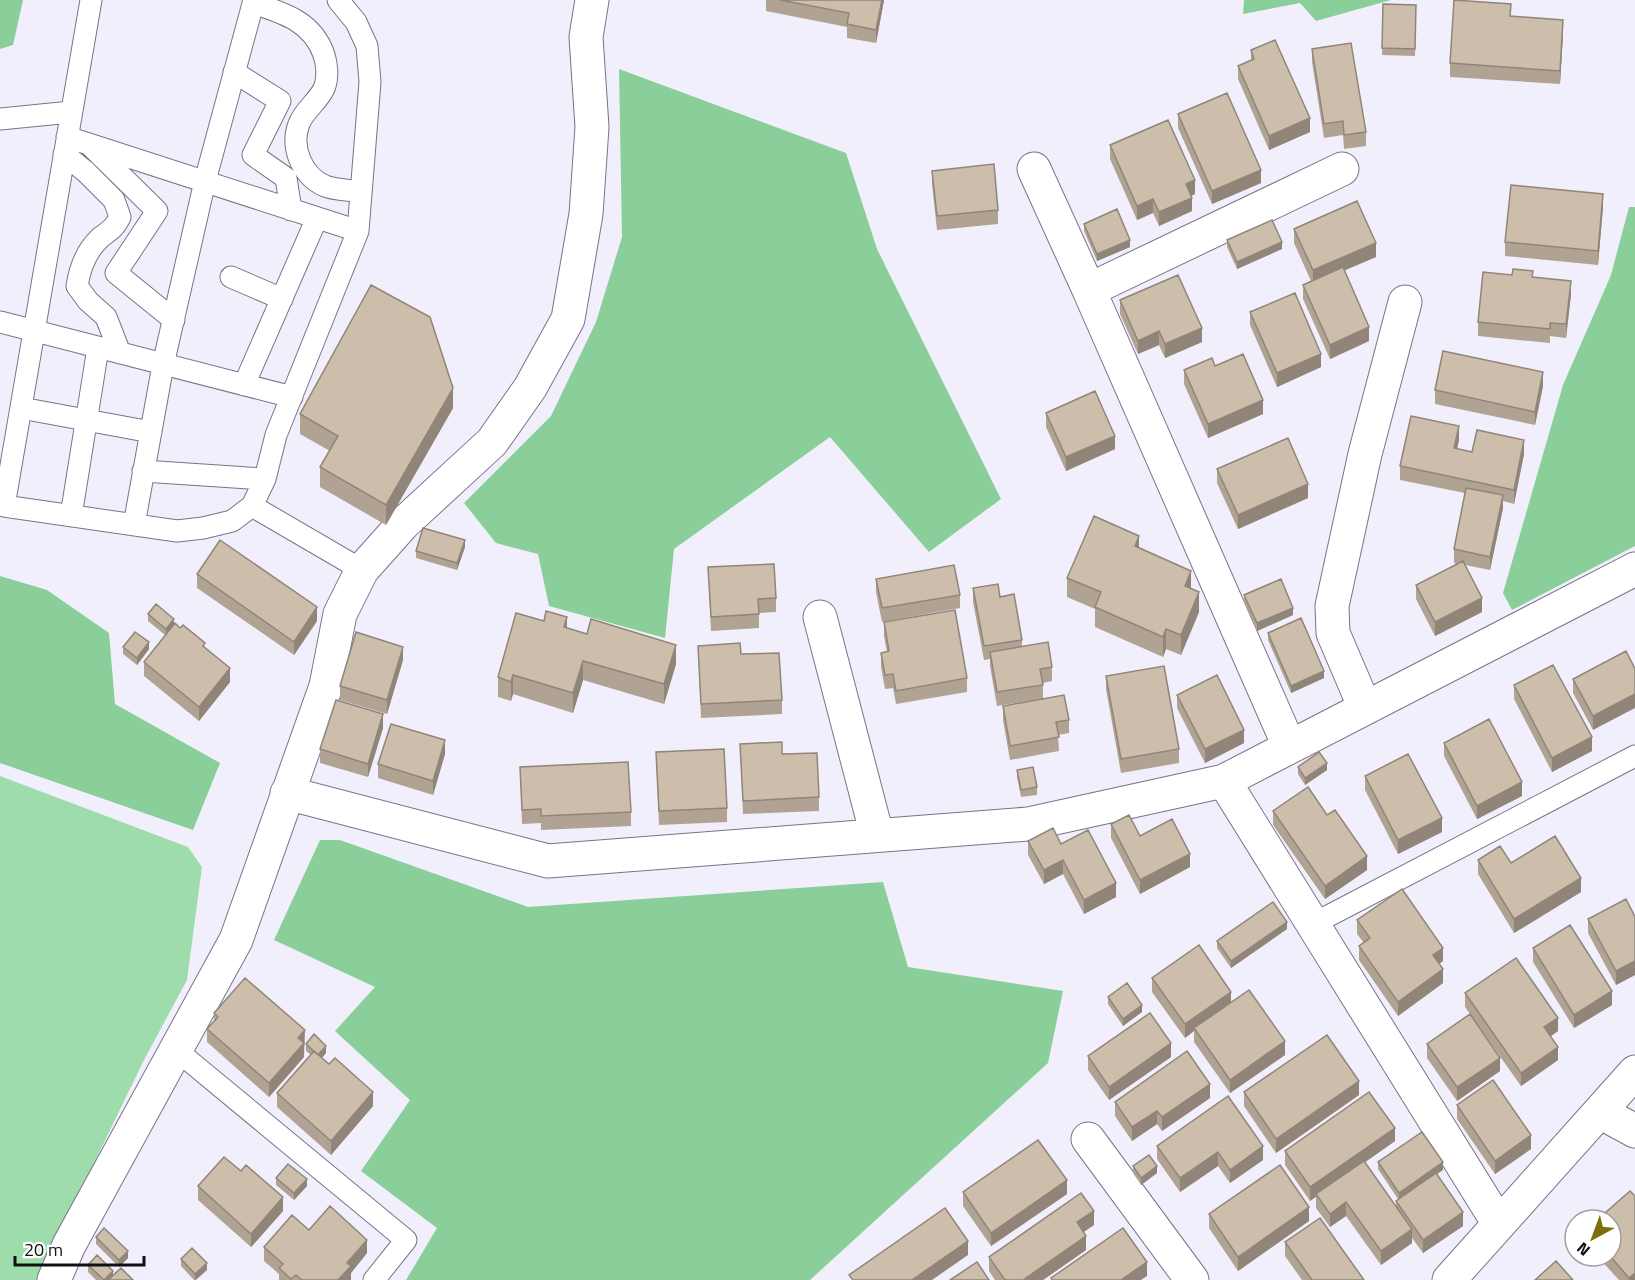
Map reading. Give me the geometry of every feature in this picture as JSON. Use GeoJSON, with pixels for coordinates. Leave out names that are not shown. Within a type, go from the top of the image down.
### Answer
{"type":"FeatureCollection","features":[{"type":"Feature","properties":{"kind":"street"},"geometry":{"type":"LineString","coordinates":[[54,1280],[69,1245],[236,940],[326,686],[340,614],[362,570],[403,524],[492,442],[530,388],[568,319],[586,214],[592,127],[586,37],[592,0]]}},
{"type":"Feature","properties":{"kind":"street"},"geometry":{"type":"LineString","coordinates":[[1034,169],[1289,746]]}},
{"type":"Feature","properties":{"kind":"street"},"geometry":{"type":"LineString","coordinates":[[1089,290],[1342,169]]}},
{"type":"Feature","properties":{"kind":"street"},"geometry":{"type":"LineString","coordinates":[[1365,708],[1333,633],[1332,606],[1365,454],[1405,302]]}},
{"type":"Feature","properties":{"kind":"street"},"geometry":{"type":"LineString","coordinates":[[287,793],[548,861],[1028,824],[1224,781],[1635,568]]}},
{"type":"Feature","properties":{"kind":"street"},"geometry":{"type":"LineString","coordinates":[[820,617],[877,835]]}},
{"type":"Feature","properties":{"kind":"street"},"geometry":{"type":"LineString","coordinates":[[1224,781],[1499,1224]]}},
{"type":"Feature","properties":{"kind":"street"},"geometry":{"type":"LineString","coordinates":[[1449,1280],[1635,1072]]}},
{"type":"Feature","properties":{"kind":"street"},"geometry":{"type":"LineString","coordinates":[[1600,1112],[1635,1131]]}},
{"type":"Feature","properties":{"kind":"street"},"geometry":{"type":"LineString","coordinates":[[1088,1139],[1192,1280]]}},
{"type":"Feature","properties":{"kind":"lane"},"geometry":{"type":"LineString","coordinates":[[91,0],[21,408],[7,443],[2,505],[177,531],[203,528],[232,520],[252,506],[266,479],[276,435],[358,231],[370,82],[367,46],[356,22],[338,0]]}},
{"type":"Feature","properties":{"kind":"lane"},"geometry":{"type":"LineString","coordinates":[[134,525],[163,365],[205,181],[254,2],[301,22],[320,41],[327,65],[325,87],[298,124],[296,150],[306,172],[325,186],[361,192]]}},
{"type":"Feature","properties":{"kind":"lane"},"geometry":{"type":"LineString","coordinates":[[234,72],[280,101],[253,155],[286,178],[291,210]]}},
{"type":"Feature","properties":{"kind":"lane"},"geometry":{"type":"LineString","coordinates":[[0,119],[71,112]]}},
{"type":"Feature","properties":{"kind":"lane"},"geometry":{"type":"LineString","coordinates":[[66,145],[90,144],[358,231]]}},
{"type":"Feature","properties":{"kind":"lane"},"geometry":{"type":"LineString","coordinates":[[90,144],[157,211],[116,273],[174,320]]}},
{"type":"Feature","properties":{"kind":"lane"},"geometry":{"type":"LineString","coordinates":[[66,145],[86,172],[114,200],[120,217],[113,230],[100,238],[89,251],[80,268],[77,286],[88,301],[106,317],[120,353]]}},
{"type":"Feature","properties":{"kind":"lane"},"geometry":{"type":"LineString","coordinates":[[244,385],[317,218]]}},
{"type":"Feature","properties":{"kind":"lane"},"geometry":{"type":"LineString","coordinates":[[231,277],[282,299]]}},
{"type":"Feature","properties":{"kind":"lane"},"geometry":{"type":"LineString","coordinates":[[0,322],[292,397]]}},
{"type":"Feature","properties":{"kind":"lane"},"geometry":{"type":"LineString","coordinates":[[71,516],[98,348]]}},
{"type":"Feature","properties":{"kind":"lane"},"geometry":{"type":"LineString","coordinates":[[21,408],[151,432]]}},
{"type":"Feature","properties":{"kind":"lane"},"geometry":{"type":"LineString","coordinates":[[143,471],[266,479]]}},
{"type":"Feature","properties":{"kind":"lane"},"geometry":{"type":"LineString","coordinates":[[252,506],[362,570]]}},
{"type":"Feature","properties":{"kind":"lane"},"geometry":{"type":"LineString","coordinates":[[1313,924],[1635,756]]}},
{"type":"Feature","properties":{"kind":"lane"},"geometry":{"type":"LineString","coordinates":[[175,1049],[406,1240],[374,1280]]}},
{"type":"Feature","properties":{"kind":"green space"},"geometry":{"type":"Polygon","coordinates":[[[0,0],[23,0],[13,45],[0,49],[0,0]]]}},
{"type":"Feature","properties":{"kind":"green space"},"geometry":{"type":"Polygon","coordinates":[[[1244,0],[1391,0],[1316,21],[1300,3],[1243,14],[1244,0]]]}},
{"type":"Feature","properties":{"kind":"green space"},"geometry":{"type":"Polygon","coordinates":[[[619,69],[846,153],[877,249],[1001,499],[929,552],[830,437],[674,549],[665,638],[549,606],[538,554],[496,543],[464,503],[551,416],[596,322],[622,237],[619,69]]]}},
{"type":"Feature","properties":{"kind":"green space"},"geometry":{"type":"Polygon","coordinates":[[[1629,207],[1635,207],[1635,546],[1512,610],[1503,593],[1563,385],[1611,275],[1629,207]]]}},
{"type":"Feature","properties":{"kind":"green space"},"geometry":{"type":"Polygon","coordinates":[[[0,576],[47,590],[109,633],[115,704],[220,763],[193,830],[0,763],[0,576]]]}},
{"type":"Feature","properties":{"kind":"green space"},"geometry":{"type":"Polygon","coordinates":[[[0,776],[188,847],[202,867],[187,980],[144,1060],[39,1280],[0,1280],[0,776]]]}},
{"type":"Feature","properties":{"kind":"green space"},"geometry":{"type":"Polygon","coordinates":[[[320,840],[340,840],[528,907],[883,882],[908,967],[1063,991],[1048,1063],[810,1280],[406,1280],[437,1228],[361,1171],[410,1100],[335,1031],[375,987],[274,940],[320,840]]]}},
{"type":"Feature","properties":{"kind":"building"},"geometry":{"type":"Polygon","coordinates":[[[780,0],[882,0],[876,30],[847,24],[849,13],[780,0]]]}},
{"type":"Feature","properties":{"kind":"building"},"geometry":{"type":"Polygon","coordinates":[[[1454,0],[1511,4],[1510,16],[1563,20],[1560,71],[1450,63],[1454,0]]]}},
{"type":"Feature","properties":{"kind":"building"},"geometry":{"type":"Polygon","coordinates":[[[1383,4],[1416,5],[1415,49],[1382,48],[1383,4]]]}},
{"type":"Feature","properties":{"kind":"building"},"geometry":{"type":"Polygon","coordinates":[[[1275,40],[1310,118],[1269,136],[1238,66],[1254,59],[1251,50],[1275,40]]]}},
{"type":"Feature","properties":{"kind":"building"},"geometry":{"type":"Polygon","coordinates":[[[1351,43],[1366,132],[1344,135],[1343,121],[1324,124],[1312,49],[1351,43]]]}},
{"type":"Feature","properties":{"kind":"building"},"geometry":{"type":"Polygon","coordinates":[[[1227,93],[1261,170],[1212,191],[1178,114],[1227,93]]]}},
{"type":"Feature","properties":{"kind":"building"},"geometry":{"type":"Polygon","coordinates":[[[1168,120],[1195,180],[1186,184],[1192,198],[1159,212],[1153,199],[1137,206],[1110,145],[1168,120]]]}},
{"type":"Feature","properties":{"kind":"building"},"geometry":{"type":"Polygon","coordinates":[[[994,164],[998,210],[937,216],[932,171],[994,164]]]}},
{"type":"Feature","properties":{"kind":"building"},"geometry":{"type":"Polygon","coordinates":[[[1511,185],[1603,194],[1598,251],[1505,242],[1511,185]]]}},
{"type":"Feature","properties":{"kind":"building"},"geometry":{"type":"Polygon","coordinates":[[[1357,201],[1376,243],[1313,270],[1294,229],[1357,201]]]}},
{"type":"Feature","properties":{"kind":"building"},"geometry":{"type":"Polygon","coordinates":[[[1117,209],[1130,240],[1097,254],[1084,224],[1117,209]]]}},
{"type":"Feature","properties":{"kind":"building"},"geometry":{"type":"Polygon","coordinates":[[[1272,220],[1282,242],[1237,262],[1227,240],[1272,220]]]}},
{"type":"Feature","properties":{"kind":"building"},"geometry":{"type":"Polygon","coordinates":[[[1343,267],[1369,327],[1330,345],[1303,285],[1343,267]]]}},
{"type":"Feature","properties":{"kind":"building"},"geometry":{"type":"Polygon","coordinates":[[[1513,269],[1533,271],[1532,277],[1571,281],[1566,324],[1550,323],[1550,329],[1478,322],[1483,272],[1512,275],[1513,269]]]}},
{"type":"Feature","properties":{"kind":"building"},"geometry":{"type":"Polygon","coordinates":[[[1178,275],[1202,328],[1165,344],[1159,331],[1138,341],[1120,300],[1178,275]]]}},
{"type":"Feature","properties":{"kind":"building"},"geometry":{"type":"Polygon","coordinates":[[[371,285],[430,317],[453,388],[386,505],[320,467],[338,436],[300,414],[371,285]]]}},
{"type":"Feature","properties":{"kind":"building"},"geometry":{"type":"Polygon","coordinates":[[[1295,293],[1321,354],[1277,373],[1250,312],[1295,293]]]}},
{"type":"Feature","properties":{"kind":"building"},"geometry":{"type":"Polygon","coordinates":[[[1443,351],[1543,372],[1535,412],[1435,390],[1443,351]]]}},
{"type":"Feature","properties":{"kind":"building"},"geometry":{"type":"Polygon","coordinates":[[[1243,354],[1263,400],[1208,424],[1184,370],[1212,358],[1215,366],[1243,354]]]}},
{"type":"Feature","properties":{"kind":"building"},"geometry":{"type":"Polygon","coordinates":[[[1095,391],[1115,436],[1066,457],[1046,413],[1095,391]]]}},
{"type":"Feature","properties":{"kind":"building"},"geometry":{"type":"Polygon","coordinates":[[[1411,416],[1459,426],[1454,448],[1472,452],[1477,430],[1524,440],[1514,490],[1400,466],[1411,416]]]}},
{"type":"Feature","properties":{"kind":"building"},"geometry":{"type":"Polygon","coordinates":[[[1288,438],[1308,484],[1238,515],[1217,469],[1288,438]]]}},
{"type":"Feature","properties":{"kind":"building"},"geometry":{"type":"Polygon","coordinates":[[[1466,488],[1503,495],[1490,557],[1454,549],[1466,488]]]}},
{"type":"Feature","properties":{"kind":"building"},"geometry":{"type":"Polygon","coordinates":[[[1094,516],[1139,536],[1135,546],[1191,571],[1185,586],[1199,592],[1181,635],[1166,629],[1163,637],[1095,607],[1101,592],[1067,578],[1094,516]]]}},
{"type":"Feature","properties":{"kind":"building"},"geometry":{"type":"Polygon","coordinates":[[[423,528],[465,540],[457,563],[416,551],[423,528]]]}},
{"type":"Feature","properties":{"kind":"building"},"geometry":{"type":"Polygon","coordinates":[[[220,540],[317,607],[294,642],[197,574],[220,540]]]}},
{"type":"Feature","properties":{"kind":"building"},"geometry":{"type":"Polygon","coordinates":[[[1463,561],[1482,598],[1435,622],[1416,585],[1463,561]]]}},
{"type":"Feature","properties":{"kind":"building"},"geometry":{"type":"Polygon","coordinates":[[[774,564],[776,598],[758,599],[759,614],[711,617],[708,567],[774,564]]]}},
{"type":"Feature","properties":{"kind":"building"},"geometry":{"type":"Polygon","coordinates":[[[954,565],[960,595],[882,608],[876,579],[954,565]]]}},
{"type":"Feature","properties":{"kind":"building"},"geometry":{"type":"Polygon","coordinates":[[[1281,579],[1293,608],[1257,623],[1244,595],[1281,579]]]}},
{"type":"Feature","properties":{"kind":"building"},"geometry":{"type":"Polygon","coordinates":[[[998,584],[1000,597],[1014,594],[1022,640],[984,646],[973,588],[998,584]]]}},
{"type":"Feature","properties":{"kind":"building"},"geometry":{"type":"Polygon","coordinates":[[[156,604],[174,619],[166,629],[148,614],[156,604]]]}},
{"type":"Feature","properties":{"kind":"building"},"geometry":{"type":"Polygon","coordinates":[[[955,610],[967,678],[896,691],[893,674],[885,675],[881,653],[889,651],[884,622],[955,610]]]}},
{"type":"Feature","properties":{"kind":"building"},"geometry":{"type":"Polygon","coordinates":[[[546,611],[567,617],[564,627],[587,634],[591,619],[676,645],[664,684],[583,661],[573,693],[513,675],[511,682],[498,677],[516,613],[544,621],[546,611]]]}},
{"type":"Feature","properties":{"kind":"building"},"geometry":{"type":"Polygon","coordinates":[[[1301,618],[1324,671],[1291,686],[1268,633],[1301,618]]]}},
{"type":"Feature","properties":{"kind":"building"},"geometry":{"type":"Polygon","coordinates":[[[175,623],[180,628],[183,625],[205,643],[203,646],[230,668],[199,707],[144,662],[175,623]]]}},
{"type":"Feature","properties":{"kind":"building"},"geometry":{"type":"Polygon","coordinates":[[[135,632],[149,642],[137,658],[123,647],[135,632]]]}},
{"type":"Feature","properties":{"kind":"building"},"geometry":{"type":"Polygon","coordinates":[[[356,632],[403,647],[387,700],[340,686],[356,632]]]}},
{"type":"Feature","properties":{"kind":"building"},"geometry":{"type":"Polygon","coordinates":[[[1048,642],[1052,667],[1040,669],[1043,685],[997,692],[990,652],[1048,642]]]}},
{"type":"Feature","properties":{"kind":"building"},"geometry":{"type":"Polygon","coordinates":[[[740,643],[741,654],[779,653],[782,700],[701,704],[698,646],[740,643]]]}},
{"type":"Feature","properties":{"kind":"building"},"geometry":{"type":"Polygon","coordinates":[[[1626,651],[1635,669],[1635,694],[1593,716],[1573,679],[1626,651]]]}},
{"type":"Feature","properties":{"kind":"building"},"geometry":{"type":"Polygon","coordinates":[[[1553,665],[1592,737],[1552,758],[1514,685],[1553,665]]]}},
{"type":"Feature","properties":{"kind":"building"},"geometry":{"type":"Polygon","coordinates":[[[1164,666],[1179,749],[1121,759],[1106,676],[1164,666]]]}},
{"type":"Feature","properties":{"kind":"building"},"geometry":{"type":"Polygon","coordinates":[[[1217,675],[1244,730],[1205,749],[1177,695],[1217,675]]]}},
{"type":"Feature","properties":{"kind":"building"},"geometry":{"type":"Polygon","coordinates":[[[1064,695],[1069,720],[1056,722],[1059,737],[1010,746],[1003,706],[1064,695]]]}},
{"type":"Feature","properties":{"kind":"building"},"geometry":{"type":"Polygon","coordinates":[[[336,700],[383,714],[368,764],[320,749],[336,700]]]}},
{"type":"Feature","properties":{"kind":"building"},"geometry":{"type":"Polygon","coordinates":[[[1489,719],[1522,782],[1477,806],[1444,743],[1489,719]]]}},
{"type":"Feature","properties":{"kind":"building"},"geometry":{"type":"Polygon","coordinates":[[[391,724],[445,740],[433,781],[378,764],[391,724]]]}},
{"type":"Feature","properties":{"kind":"building"},"geometry":{"type":"Polygon","coordinates":[[[782,742],[782,754],[817,753],[819,797],[743,801],[740,744],[782,742]]]}},
{"type":"Feature","properties":{"kind":"building"},"geometry":{"type":"Polygon","coordinates":[[[724,749],[727,808],[659,811],[656,752],[724,749]]]}},
{"type":"Feature","properties":{"kind":"building"},"geometry":{"type":"Polygon","coordinates":[[[1319,752],[1327,763],[1305,778],[1298,767],[1319,752]]]}},
{"type":"Feature","properties":{"kind":"building"},"geometry":{"type":"Polygon","coordinates":[[[1408,754],[1442,818],[1398,840],[1365,776],[1408,754]]]}},
{"type":"Feature","properties":{"kind":"building"},"geometry":{"type":"Polygon","coordinates":[[[628,762],[631,812],[541,816],[541,809],[522,810],[520,767],[628,762]]]}},
{"type":"Feature","properties":{"kind":"building"},"geometry":{"type":"Polygon","coordinates":[[[1033,767],[1037,787],[1021,790],[1017,770],[1033,767]]]}},
{"type":"Feature","properties":{"kind":"building"},"geometry":{"type":"Polygon","coordinates":[[[1308,787],[1327,815],[1335,810],[1367,856],[1325,886],[1273,811],[1308,787]]]}},
{"type":"Feature","properties":{"kind":"building"},"geometry":{"type":"Polygon","coordinates":[[[1129,815],[1140,836],[1172,819],[1190,854],[1140,880],[1111,824],[1129,815]]]}},
{"type":"Feature","properties":{"kind":"building"},"geometry":{"type":"Polygon","coordinates":[[[1053,828],[1061,844],[1088,830],[1116,883],[1084,900],[1063,860],[1044,870],[1028,841],[1053,828]]]}},
{"type":"Feature","properties":{"kind":"building"},"geometry":{"type":"Polygon","coordinates":[[[1555,836],[1581,878],[1514,919],[1478,860],[1500,846],[1511,863],[1555,836]]]}},
{"type":"Feature","properties":{"kind":"building"},"geometry":{"type":"Polygon","coordinates":[[[1402,889],[1443,948],[1433,955],[1443,969],[1398,1002],[1359,946],[1370,938],[1357,920],[1402,889]]]}},
{"type":"Feature","properties":{"kind":"building"},"geometry":{"type":"Polygon","coordinates":[[[1626,899],[1635,917],[1635,961],[1616,971],[1588,919],[1626,899]]]}},
{"type":"Feature","properties":{"kind":"building"},"geometry":{"type":"Polygon","coordinates":[[[1273,902],[1287,922],[1231,961],[1217,941],[1273,902]]]}},
{"type":"Feature","properties":{"kind":"building"},"geometry":{"type":"Polygon","coordinates":[[[1570,925],[1612,991],[1574,1015],[1533,948],[1570,925]]]}},
{"type":"Feature","properties":{"kind":"building"},"geometry":{"type":"Polygon","coordinates":[[[1199,945],[1231,992],[1185,1024],[1152,978],[1199,945]]]}},
{"type":"Feature","properties":{"kind":"building"},"geometry":{"type":"Polygon","coordinates":[[[1516,958],[1558,1018],[1544,1027],[1558,1047],[1521,1073],[1465,993],[1516,958]]]}},
{"type":"Feature","properties":{"kind":"building"},"geometry":{"type":"Polygon","coordinates":[[[245,978],[305,1030],[298,1038],[304,1043],[269,1083],[207,1029],[218,1017],[214,1013],[245,978]]]}},
{"type":"Feature","properties":{"kind":"building"},"geometry":{"type":"Polygon","coordinates":[[[1127,983],[1142,1005],[1123,1019],[1108,997],[1127,983]]]}},
{"type":"Feature","properties":{"kind":"building"},"geometry":{"type":"Polygon","coordinates":[[[1249,990],[1285,1041],[1230,1080],[1194,1028],[1249,990]]]}},
{"type":"Feature","properties":{"kind":"building"},"geometry":{"type":"Polygon","coordinates":[[[1150,1013],[1171,1043],[1109,1087],[1088,1056],[1150,1013]]]}},
{"type":"Feature","properties":{"kind":"building"},"geometry":{"type":"Polygon","coordinates":[[[1470,1014],[1500,1058],[1457,1087],[1427,1044],[1470,1014]]]}},
{"type":"Feature","properties":{"kind":"building"},"geometry":{"type":"Polygon","coordinates":[[[314,1034],[326,1046],[318,1055],[306,1044],[314,1034]]]}},
{"type":"Feature","properties":{"kind":"building"},"geometry":{"type":"Polygon","coordinates":[[[1327,1035],[1359,1081],[1276,1139],[1244,1092],[1327,1035]]]}},
{"type":"Feature","properties":{"kind":"building"},"geometry":{"type":"Polygon","coordinates":[[[314,1051],[329,1064],[335,1058],[373,1092],[331,1141],[277,1093],[314,1051]]]}},
{"type":"Feature","properties":{"kind":"building"},"geometry":{"type":"Polygon","coordinates":[[[1187,1051],[1210,1084],[1162,1117],[1157,1111],[1132,1127],[1115,1102],[1187,1051]]]}},
{"type":"Feature","properties":{"kind":"building"},"geometry":{"type":"Polygon","coordinates":[[[1493,1080],[1531,1135],[1495,1161],[1457,1105],[1493,1080]]]}},
{"type":"Feature","properties":{"kind":"building"},"geometry":{"type":"Polygon","coordinates":[[[1369,1092],[1395,1128],[1310,1187],[1285,1151],[1369,1092]]]}},
{"type":"Feature","properties":{"kind":"building"},"geometry":{"type":"Polygon","coordinates":[[[1228,1096],[1263,1146],[1230,1170],[1218,1152],[1180,1178],[1157,1146],[1228,1096]]]}},
{"type":"Feature","properties":{"kind":"building"},"geometry":{"type":"Polygon","coordinates":[[[1422,1132],[1443,1162],[1399,1193],[1378,1162],[1422,1132]]]}},
{"type":"Feature","properties":{"kind":"building"},"geometry":{"type":"Polygon","coordinates":[[[1038,1140],[1067,1180],[991,1233],[963,1192],[1038,1140]]]}},
{"type":"Feature","properties":{"kind":"building"},"geometry":{"type":"Polygon","coordinates":[[[1149,1155],[1157,1166],[1141,1178],[1133,1166],[1149,1155]]]}},
{"type":"Feature","properties":{"kind":"building"},"geometry":{"type":"Polygon","coordinates":[[[224,1157],[241,1171],[246,1165],[283,1197],[251,1234],[198,1186],[224,1157]]]}},
{"type":"Feature","properties":{"kind":"building"},"geometry":{"type":"Polygon","coordinates":[[[1364,1161],[1412,1229],[1381,1251],[1346,1202],[1330,1214],[1316,1194],[1364,1161]]]}},
{"type":"Feature","properties":{"kind":"building"},"geometry":{"type":"Polygon","coordinates":[[[288,1164],[307,1179],[294,1193],[276,1178],[288,1164]]]}},
{"type":"Feature","properties":{"kind":"building"},"geometry":{"type":"Polygon","coordinates":[[[1280,1165],[1309,1207],[1238,1257],[1209,1214],[1280,1165]]]}},
{"type":"Feature","properties":{"kind":"building"},"geometry":{"type":"Polygon","coordinates":[[[1436,1173],[1463,1212],[1423,1240],[1396,1201],[1436,1173]]]}},
{"type":"Feature","properties":{"kind":"building"},"geometry":{"type":"Polygon","coordinates":[[[1630,1191],[1635,1196],[1635,1273],[1629,1278],[1620,1268],[1623,1268],[1623,1208],[1611,1208],[1630,1191]]]}},
{"type":"Feature","properties":{"kind":"building"},"geometry":{"type":"Polygon","coordinates":[[[1081,1193],[1094,1211],[1077,1222],[1086,1236],[1023,1280],[1005,1280],[989,1257],[1081,1193]]]}},
{"type":"Feature","properties":{"kind":"building"},"geometry":{"type":"Polygon","coordinates":[[[330,1206],[367,1240],[347,1263],[351,1266],[338,1280],[302,1280],[296,1275],[291,1279],[279,1268],[283,1264],[264,1247],[292,1215],[309,1230],[330,1206]]]}},
{"type":"Feature","properties":{"kind":"building"},"geometry":{"type":"Polygon","coordinates":[[[945,1208],[968,1241],[912,1280],[853,1280],[849,1275],[945,1208]]]}},
{"type":"Feature","properties":{"kind":"building"},"geometry":{"type":"Polygon","coordinates":[[[1320,1218],[1364,1280],[1312,1280],[1285,1242],[1320,1218]]]}},
{"type":"Feature","properties":{"kind":"building"},"geometry":{"type":"Polygon","coordinates":[[[104,1228],[128,1251],[119,1260],[96,1237],[104,1228]]]}},
{"type":"Feature","properties":{"kind":"building"},"geometry":{"type":"Polygon","coordinates":[[[1123,1228],[1147,1262],[1121,1280],[1052,1280],[1051,1278],[1123,1228]]]}},
{"type":"Feature","properties":{"kind":"building"},"geometry":{"type":"Polygon","coordinates":[[[192,1248],[207,1263],[195,1274],[181,1259],[192,1248]]]}},
{"type":"Feature","properties":{"kind":"building"},"geometry":{"type":"Polygon","coordinates":[[[97,1255],[113,1271],[104,1280],[88,1265],[97,1255]]]}},
{"type":"Feature","properties":{"kind":"building"},"geometry":{"type":"Polygon","coordinates":[[[1556,1261],[1573,1280],[1535,1280],[1556,1261]]]}},
{"type":"Feature","properties":{"kind":"building"},"geometry":{"type":"Polygon","coordinates":[[[977,1262],[989,1280],[950,1280],[977,1262]]]}},
{"type":"Feature","properties":{"kind":"building"},"geometry":{"type":"Polygon","coordinates":[[[121,1268],[133,1280],[108,1280],[121,1268]]]}}]}
